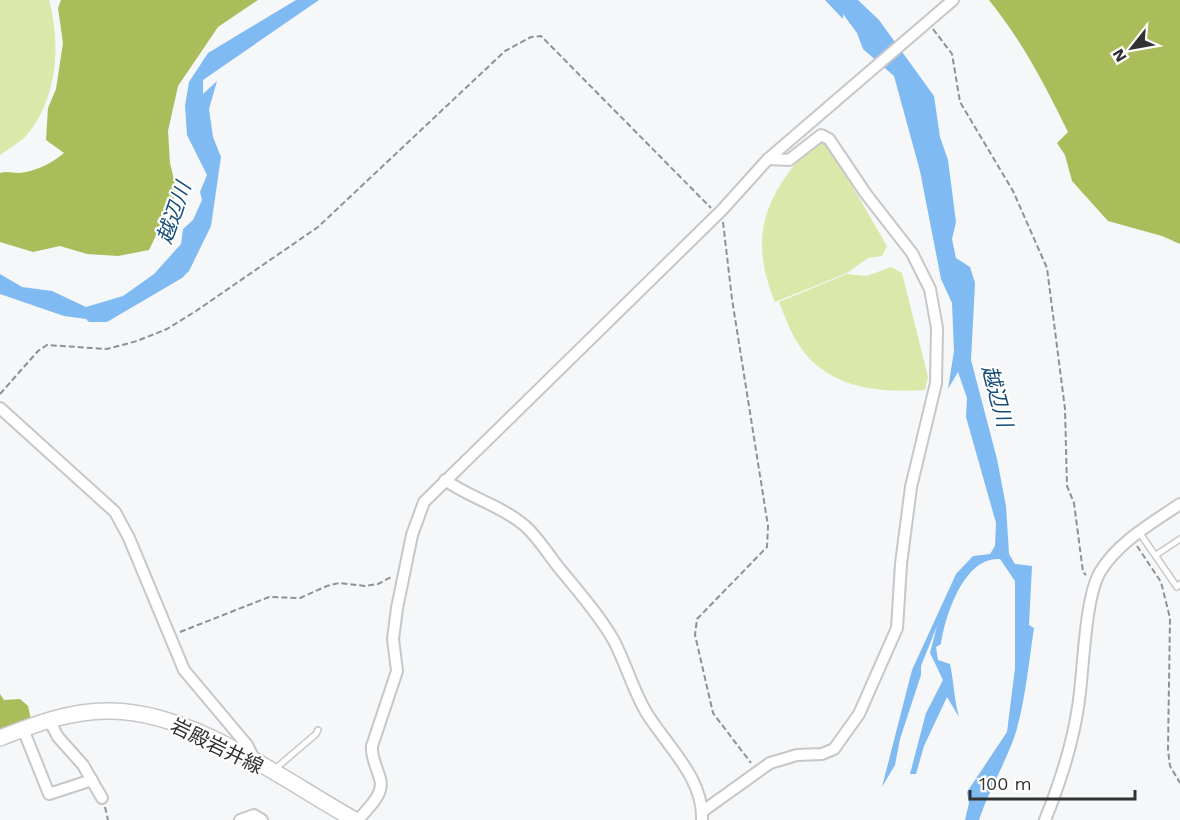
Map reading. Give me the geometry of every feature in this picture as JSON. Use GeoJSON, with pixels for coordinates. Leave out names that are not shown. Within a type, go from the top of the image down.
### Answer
{"type":"FeatureCollection","features":[{"type":"Feature","properties":{"kind":"main road","name":"岩殿岩井線"},"geometry":{"type":"LineString","coordinates":[[0,738],[49,720],[70,715],[110,711],[150,716],[197,733],[272,772],[354,820]]}},
{"type":"Feature","properties":{"kind":"street"},"geometry":{"type":"LineString","coordinates":[[354,820],[378,796],[381,786],[371,756],[372,746],[397,671],[393,639],[412,535],[424,502],[719,212],[768,159],[953,0]]}},
{"type":"Feature","properties":{"kind":"street"},"geometry":{"type":"LineString","coordinates":[[445,480],[462,492],[498,506],[526,526],[560,568],[613,639],[646,711],[672,746],[695,787],[703,815],[756,771],[770,763],[797,755],[822,754],[834,749],[859,714],[897,628],[901,564],[911,487],[936,383],[937,328],[930,289],[912,253],[866,194],[829,139],[821,135],[789,160],[768,159]]}},
{"type":"Feature","properties":{"kind":"street"},"geometry":{"type":"LineString","coordinates":[[0,408],[115,512],[129,538],[168,637],[189,677],[247,745],[257,764]]}},
{"type":"Feature","properties":{"kind":"street"},"geometry":{"type":"LineString","coordinates":[[1045,820],[1068,763],[1078,708],[1090,601],[1096,581],[1108,560],[1136,535],[1180,504]]}},
{"type":"Feature","properties":{"kind":"street"},"geometry":{"type":"LineString","coordinates":[[49,720],[92,780],[102,798]]}},
{"type":"Feature","properties":{"kind":"street"},"geometry":{"type":"LineString","coordinates":[[23,729],[50,794],[92,780]]}},
{"type":"Feature","properties":{"kind":"street"},"geometry":{"type":"LineString","coordinates":[[240,820],[247,815],[262,820]]}},
{"type":"Feature","properties":{"kind":"lane"},"geometry":{"type":"LineString","coordinates":[[1136,535],[1156,555],[1177,587],[1180,585]]}},
{"type":"Feature","properties":{"kind":"lane"},"geometry":{"type":"LineString","coordinates":[[1156,555],[1180,539]]}},
{"type":"Feature","properties":{"kind":"lane"},"geometry":{"type":"LineString","coordinates":[[272,772],[318,730]]}},
{"type":"Feature","properties":{"kind":"path"},"geometry":{"type":"LineString","coordinates":[[927,21],[952,54],[960,102],[1013,191],[1047,268],[1065,410],[1067,486],[1074,503],[1083,572],[1096,581]]}},
{"type":"Feature","properties":{"kind":"path"},"geometry":{"type":"LineString","coordinates":[[0,394],[38,351],[47,345],[107,349],[137,341],[167,329],[196,311],[318,227],[505,51],[531,36],[541,36],[719,212],[768,526],[767,547],[697,619],[695,635],[713,713],[756,771]]}},
{"type":"Feature","properties":{"kind":"path"},"geometry":{"type":"LineString","coordinates":[[1136,535],[1161,582],[1170,618],[1168,750],[1170,766],[1180,783]]}},
{"type":"Feature","properties":{"kind":"path"},"geometry":{"type":"LineString","coordinates":[[168,637],[269,597],[300,598],[339,583],[378,584],[405,568]]}},
{"type":"Feature","properties":{"kind":"green space"},"geometry":{"type":"Polygon","coordinates":[[[0,0],[49,0],[53,17],[55,53],[51,88],[37,121],[26,136],[0,155],[0,0]]]}},
{"type":"Feature","properties":{"kind":"green space"},"geometry":{"type":"Polygon","coordinates":[[[61,0],[258,0],[218,27],[178,86],[168,131],[170,163],[177,192],[149,250],[118,256],[87,254],[60,246],[33,252],[0,242],[0,173],[31,171],[64,153],[46,140],[48,108],[56,89],[63,43],[58,8],[61,0]]]}},
{"type":"Feature","properties":{"kind":"green space"},"geometry":{"type":"Polygon","coordinates":[[[989,0],[1180,0],[1180,244],[1162,236],[1108,221],[1072,181],[1065,155],[1057,143],[1068,132],[1032,64],[1012,31],[989,0]]]}},
{"type":"Feature","properties":{"kind":"green space"},"geometry":{"type":"Polygon","coordinates":[[[823,141],[827,143],[887,246],[882,256],[868,258],[847,273],[775,302],[764,267],[762,251],[765,219],[778,188],[789,172],[804,155],[823,141]]]}},
{"type":"Feature","properties":{"kind":"green space"},"geometry":{"type":"Polygon","coordinates":[[[891,267],[902,273],[928,377],[925,390],[869,388],[834,377],[806,354],[794,337],[779,302],[847,274],[867,276],[891,267]]]}},
{"type":"Feature","properties":{"kind":"green space"},"geometry":{"type":"Polygon","coordinates":[[[0,694],[4,700],[20,699],[28,706],[31,719],[0,729],[0,694]]]}},
{"type":"Feature","properties":{"kind":"water"},"geometry":{"type":"Polygon","coordinates":[[[296,0],[319,0],[203,80],[203,94],[217,81],[209,109],[213,137],[221,157],[211,226],[189,271],[182,278],[107,322],[89,322],[86,319],[64,316],[0,294],[0,274],[22,287],[52,291],[86,307],[123,296],[154,274],[181,244],[183,229],[193,220],[202,200],[200,192],[207,175],[187,135],[185,106],[189,82],[208,53],[296,0]]]}},
{"type":"Feature","properties":{"kind":"water"},"geometry":{"type":"Polygon","coordinates":[[[825,0],[858,0],[879,20],[934,96],[940,137],[948,160],[956,222],[952,239],[956,258],[970,267],[975,283],[971,360],[997,459],[1006,506],[1009,554],[1015,564],[1032,566],[1029,625],[1034,628],[1023,703],[1012,743],[979,820],[965,820],[969,803],[967,792],[1007,732],[1015,668],[1015,581],[1000,559],[987,561],[976,567],[967,577],[952,604],[941,644],[936,647],[938,660],[950,664],[959,717],[947,697],[924,746],[916,774],[910,774],[926,713],[943,680],[930,653],[937,626],[921,666],[921,675],[900,739],[895,765],[882,787],[912,670],[956,574],[973,556],[990,554],[995,546],[996,523],[966,417],[967,398],[958,372],[948,389],[954,351],[952,303],[941,279],[920,171],[894,76],[863,49],[857,33],[843,14],[843,19],[825,0]]]}},
{"type":"Feature","properties":{"kind":"water label","name":"越辺川"},"geometry":{"type":"Point","coordinates":[174,213]}},
{"type":"Feature","properties":{"kind":"water label","name":"越辺川"},"geometry":{"type":"Point","coordinates":[997,396]}}]}
